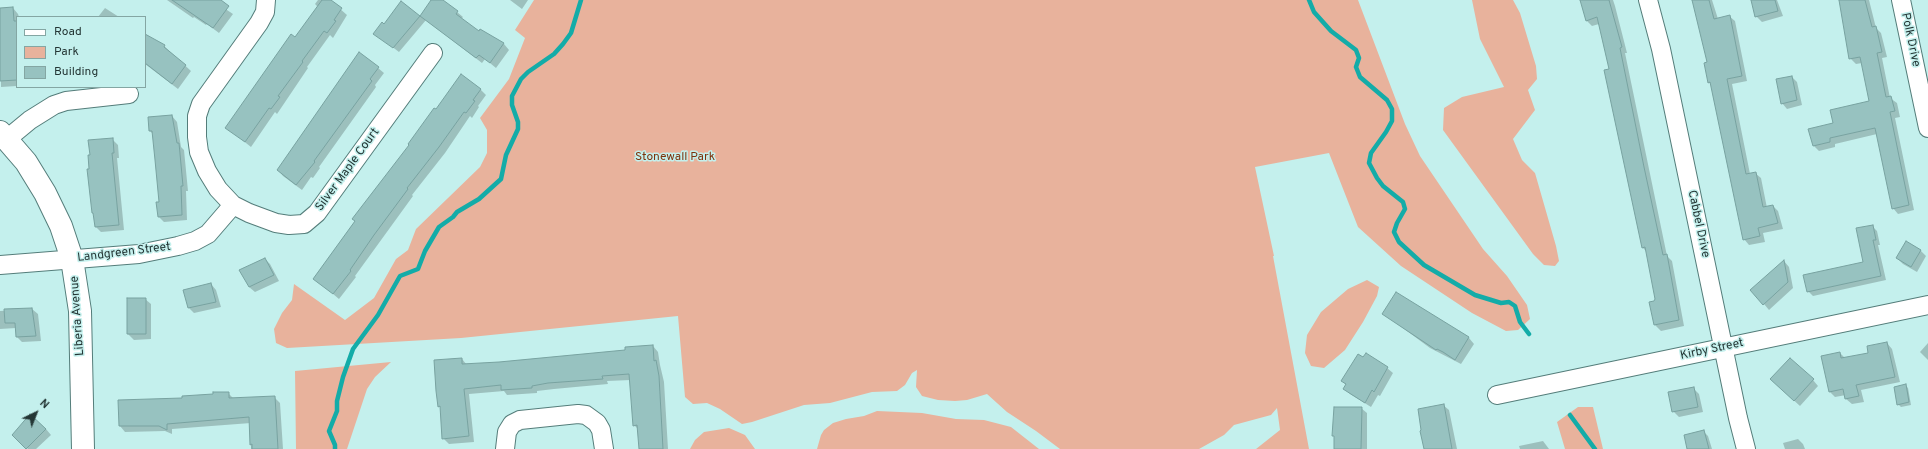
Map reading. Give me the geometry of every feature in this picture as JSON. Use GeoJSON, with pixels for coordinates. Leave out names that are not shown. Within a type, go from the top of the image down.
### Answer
{"type":"FeatureCollection","features":[{"type":"Feature","properties":{"kind":"main road","name":"Liberia Avenue"},"geometry":{"type":"LineString","coordinates":[[4,135],[26,162],[45,193],[61,226],[72,259],[80,310],[83,449]]}},
{"type":"Feature","properties":{"kind":"street"},"geometry":{"type":"LineString","coordinates":[[233,205],[218,189],[207,171],[199,152],[196,137],[197,116],[205,97],[259,23],[265,12],[266,0]]}},
{"type":"Feature","properties":{"kind":"street","name":"Cabbel Drive"},"geometry":{"type":"LineString","coordinates":[[1648,0],[1661,49],[1725,348],[1738,418],[1746,449]]}},
{"type":"Feature","properties":{"kind":"street","name":"Polk Drive"},"geometry":{"type":"LineString","coordinates":[[1901,0],[1928,128]]}},
{"type":"Feature","properties":{"kind":"street","name":"Silver Maple Court"},"geometry":{"type":"LineString","coordinates":[[233,205],[249,213],[289,225],[304,224],[310,220],[324,204],[433,53]]}},
{"type":"Feature","properties":{"kind":"street"},"geometry":{"type":"LineString","coordinates":[[4,135],[54,105],[66,101],[130,94]]}},
{"type":"Feature","properties":{"kind":"street","name":"Landgreen Street"},"geometry":{"type":"LineString","coordinates":[[0,266],[139,254],[178,246],[195,241],[208,234],[220,222],[233,205]]}},
{"type":"Feature","properties":{"kind":"street","name":"Kirby Street"},"geometry":{"type":"LineString","coordinates":[[1497,395],[1928,304]]}},
{"type":"Feature","properties":{"kind":"street"},"geometry":{"type":"LineString","coordinates":[[505,449],[507,432],[512,424],[520,420],[578,414],[586,415],[597,423],[601,430],[604,449]]}},
{"type":"Feature","properties":{"kind":"green space","name":"Stonewall Park"},"geometry":{"type":"Polygon","coordinates":[[[534,0],[1358,0],[1405,124],[1420,156],[1483,249],[1507,276],[1527,305],[1530,319],[1518,330],[1506,331],[1472,313],[1401,266],[1358,227],[1329,153],[1255,167],[1274,256],[1309,449],[1256,449],[1280,430],[1277,408],[1271,415],[1234,425],[1224,435],[1199,449],[1060,449],[1007,412],[987,394],[967,400],[955,401],[938,400],[922,396],[916,387],[917,370],[912,373],[905,385],[897,391],[872,392],[830,403],[804,405],[742,424],[720,409],[707,403],[693,404],[685,397],[678,316],[461,338],[287,348],[276,343],[274,329],[282,313],[292,300],[294,284],[345,320],[374,298],[396,259],[408,250],[416,229],[480,167],[487,153],[487,130],[480,118],[509,79],[525,38],[515,30],[534,0]]]}},
{"type":"Feature","properties":{"kind":"green space"},"geometry":{"type":"Polygon","coordinates":[[[1472,0],[1513,0],[1520,13],[1536,66],[1537,79],[1528,90],[1535,110],[1513,139],[1522,160],[1535,173],[1556,246],[1559,261],[1555,266],[1544,265],[1533,254],[1443,130],[1444,108],[1462,97],[1504,87],[1480,39],[1472,0]]]}},
{"type":"Feature","properties":{"kind":"green space"},"geometry":{"type":"Polygon","coordinates":[[[1367,280],[1379,287],[1377,296],[1363,322],[1345,350],[1324,368],[1311,366],[1305,353],[1307,335],[1321,312],[1348,289],[1367,280]]]}},
{"type":"Feature","properties":{"kind":"green space"},"geometry":{"type":"Polygon","coordinates":[[[391,362],[375,377],[367,389],[347,449],[296,449],[295,371],[391,362]]]}},
{"type":"Feature","properties":{"kind":"green space"},"geometry":{"type":"Polygon","coordinates":[[[1578,407],[1593,407],[1603,449],[1565,449],[1557,422],[1578,407]]]}},
{"type":"Feature","properties":{"kind":"green space"},"geometry":{"type":"Polygon","coordinates":[[[877,411],[922,413],[956,419],[984,420],[1011,427],[1039,449],[817,449],[824,430],[833,423],[864,416],[877,411]]]}},
{"type":"Feature","properties":{"kind":"green space"},"geometry":{"type":"Polygon","coordinates":[[[729,428],[745,435],[755,449],[690,449],[695,440],[704,432],[729,428]]]}},
{"type":"Feature","properties":{"kind":"building"},"geometry":{"type":"Polygon","coordinates":[[[172,0],[221,0],[229,6],[213,28],[172,0]]]}},
{"type":"Feature","properties":{"kind":"building"},"geometry":{"type":"Polygon","coordinates":[[[322,0],[331,0],[342,8],[334,20],[336,21],[327,33],[324,31],[278,96],[280,97],[271,109],[269,108],[245,142],[225,128],[291,34],[295,37],[322,0]]]}},
{"type":"Feature","properties":{"kind":"building"},"geometry":{"type":"Polygon","coordinates":[[[431,0],[443,0],[458,11],[456,14],[479,31],[480,29],[504,43],[490,63],[479,55],[476,58],[420,16],[431,0]]]}},
{"type":"Feature","properties":{"kind":"building"},"geometry":{"type":"Polygon","coordinates":[[[1580,0],[1609,0],[1622,47],[1620,48],[1644,167],[1663,255],[1667,254],[1679,320],[1654,325],[1649,302],[1654,301],[1655,299],[1645,247],[1642,248],[1604,70],[1609,69],[1597,17],[1586,21],[1580,0]]]}},
{"type":"Feature","properties":{"kind":"building"},"geometry":{"type":"Polygon","coordinates":[[[1692,0],[1709,0],[1714,19],[1730,15],[1742,76],[1727,79],[1746,174],[1756,172],[1763,207],[1773,205],[1778,223],[1758,228],[1760,236],[1743,240],[1710,82],[1708,83],[1704,63],[1707,62],[1692,0]]]}},
{"type":"Feature","properties":{"kind":"building"},"geometry":{"type":"Polygon","coordinates":[[[1751,0],[1775,0],[1778,11],[1755,17],[1751,0]]]}},
{"type":"Feature","properties":{"kind":"building"},"geometry":{"type":"Polygon","coordinates":[[[1839,0],[1865,0],[1872,27],[1876,26],[1882,52],[1877,53],[1886,97],[1891,96],[1895,111],[1890,112],[1909,205],[1892,209],[1875,128],[1830,138],[1830,142],[1813,146],[1808,129],[1833,123],[1830,110],[1869,101],[1860,57],[1849,59],[1839,0]]]}},
{"type":"Feature","properties":{"kind":"building"},"geometry":{"type":"Polygon","coordinates":[[[401,1],[420,16],[393,48],[373,34],[382,22],[384,24],[401,1]]]}},
{"type":"Feature","properties":{"kind":"building"},"geometry":{"type":"Polygon","coordinates":[[[13,7],[14,21],[16,21],[16,80],[0,81],[0,8],[13,7]]]}},
{"type":"Feature","properties":{"kind":"building"},"geometry":{"type":"Polygon","coordinates":[[[146,35],[165,45],[164,47],[186,65],[172,84],[146,64],[146,35]]]}},
{"type":"Feature","properties":{"kind":"building"},"geometry":{"type":"Polygon","coordinates":[[[359,52],[379,67],[370,79],[372,81],[314,161],[315,162],[296,185],[277,170],[359,52]]]}},
{"type":"Feature","properties":{"kind":"building"},"geometry":{"type":"Polygon","coordinates":[[[461,74],[481,89],[473,100],[475,101],[466,113],[464,112],[407,188],[408,189],[350,270],[351,271],[333,294],[313,279],[355,221],[352,219],[461,74]]]}},
{"type":"Feature","properties":{"kind":"building"},"geometry":{"type":"Polygon","coordinates":[[[1792,76],[1797,100],[1781,104],[1776,79],[1792,76]]]}},
{"type":"Feature","properties":{"kind":"building"},"geometry":{"type":"Polygon","coordinates":[[[172,115],[177,143],[179,143],[183,186],[181,186],[182,215],[158,217],[156,202],[159,202],[155,160],[152,131],[149,131],[148,117],[172,115]]]}},
{"type":"Feature","properties":{"kind":"building"},"geometry":{"type":"Polygon","coordinates":[[[113,138],[114,153],[112,153],[119,225],[95,227],[87,169],[89,169],[88,155],[90,155],[88,140],[113,138]]]}},
{"type":"Feature","properties":{"kind":"building"},"geometry":{"type":"Polygon","coordinates":[[[1873,225],[1876,240],[1873,240],[1881,276],[1807,292],[1803,275],[1863,262],[1856,228],[1873,225]]]}},
{"type":"Feature","properties":{"kind":"building"},"geometry":{"type":"Polygon","coordinates":[[[1906,241],[1921,250],[1911,267],[1896,258],[1906,241]]]}},
{"type":"Feature","properties":{"kind":"building"},"geometry":{"type":"Polygon","coordinates":[[[265,258],[274,275],[249,287],[239,270],[265,258]]]}},
{"type":"Feature","properties":{"kind":"building"},"geometry":{"type":"Polygon","coordinates":[[[1784,260],[1788,282],[1763,305],[1750,290],[1784,260]]]}},
{"type":"Feature","properties":{"kind":"building"},"geometry":{"type":"Polygon","coordinates":[[[211,283],[216,302],[188,308],[183,290],[211,283]]]}},
{"type":"Feature","properties":{"kind":"building"},"geometry":{"type":"Polygon","coordinates":[[[1396,292],[1469,337],[1455,360],[1443,352],[1437,349],[1436,350],[1382,314],[1396,292]]]}},
{"type":"Feature","properties":{"kind":"building"},"geometry":{"type":"Polygon","coordinates":[[[127,298],[146,298],[146,334],[127,334],[127,298]]]}},
{"type":"Feature","properties":{"kind":"building"},"geometry":{"type":"Polygon","coordinates":[[[32,308],[36,336],[16,337],[15,323],[5,323],[4,309],[32,308]]]}},
{"type":"Feature","properties":{"kind":"building"},"geometry":{"type":"Polygon","coordinates":[[[1887,342],[1895,377],[1856,385],[1859,396],[1845,399],[1843,389],[1829,392],[1821,356],[1840,352],[1841,358],[1868,353],[1867,346],[1887,342]]]}},
{"type":"Feature","properties":{"kind":"building"},"geometry":{"type":"Polygon","coordinates":[[[653,345],[654,361],[656,360],[659,376],[663,449],[639,449],[637,425],[633,426],[629,374],[602,376],[603,379],[548,383],[532,386],[532,388],[501,390],[501,385],[464,389],[469,436],[442,439],[440,406],[438,407],[434,360],[462,358],[462,364],[499,362],[625,350],[625,347],[653,345]]]}},
{"type":"Feature","properties":{"kind":"building"},"geometry":{"type":"Polygon","coordinates":[[[1366,353],[1388,367],[1374,392],[1372,390],[1365,403],[1343,389],[1346,384],[1341,381],[1358,354],[1363,357],[1366,353]]]}},
{"type":"Feature","properties":{"kind":"building"},"geometry":{"type":"Polygon","coordinates":[[[1790,358],[1814,379],[1794,401],[1770,379],[1790,358]]]}},
{"type":"Feature","properties":{"kind":"building"},"geometry":{"type":"Polygon","coordinates":[[[1906,384],[1909,402],[1897,405],[1894,387],[1906,384]]]}},
{"type":"Feature","properties":{"kind":"building"},"geometry":{"type":"Polygon","coordinates":[[[1694,387],[1698,407],[1672,412],[1668,392],[1694,387]]]}},
{"type":"Feature","properties":{"kind":"building"},"geometry":{"type":"Polygon","coordinates":[[[213,392],[229,392],[229,398],[275,396],[278,449],[252,449],[252,444],[250,445],[249,417],[167,424],[167,430],[159,426],[119,426],[118,400],[182,398],[182,396],[213,394],[213,392]]]}},
{"type":"Feature","properties":{"kind":"building"},"geometry":{"type":"Polygon","coordinates":[[[1444,404],[1452,449],[1424,449],[1420,431],[1418,409],[1444,404]]]}},
{"type":"Feature","properties":{"kind":"building"},"geometry":{"type":"Polygon","coordinates":[[[1334,407],[1362,407],[1361,449],[1334,449],[1334,436],[1332,436],[1334,407]]]}},
{"type":"Feature","properties":{"kind":"building"},"geometry":{"type":"Polygon","coordinates":[[[30,414],[46,429],[26,449],[12,435],[30,414]]]}},
{"type":"Feature","properties":{"kind":"building"},"geometry":{"type":"Polygon","coordinates":[[[1704,430],[1709,449],[1687,449],[1684,435],[1704,430]]]}},
{"type":"Feature","properties":{"kind":"waterway"},"geometry":{"type":"LineString","coordinates":[[335,449],[335,445],[329,431],[337,411],[337,401],[343,377],[353,349],[378,315],[400,276],[418,269],[425,251],[439,227],[453,217],[457,212],[479,199],[501,179],[506,155],[518,129],[518,122],[512,105],[512,96],[521,79],[528,72],[554,54],[571,33],[581,0]]}},
{"type":"Feature","properties":{"kind":"waterway"},"geometry":{"type":"LineString","coordinates":[[1309,0],[1314,12],[1331,31],[1356,50],[1359,58],[1356,67],[1360,77],[1387,100],[1392,109],[1392,121],[1371,153],[1369,163],[1383,186],[1403,202],[1405,209],[1394,232],[1399,242],[1424,265],[1475,295],[1501,303],[1509,302],[1515,306],[1520,322],[1529,334]]}},
{"type":"Feature","properties":{"kind":"waterway"},"geometry":{"type":"LineString","coordinates":[[1570,415],[1595,449]]}}]}
